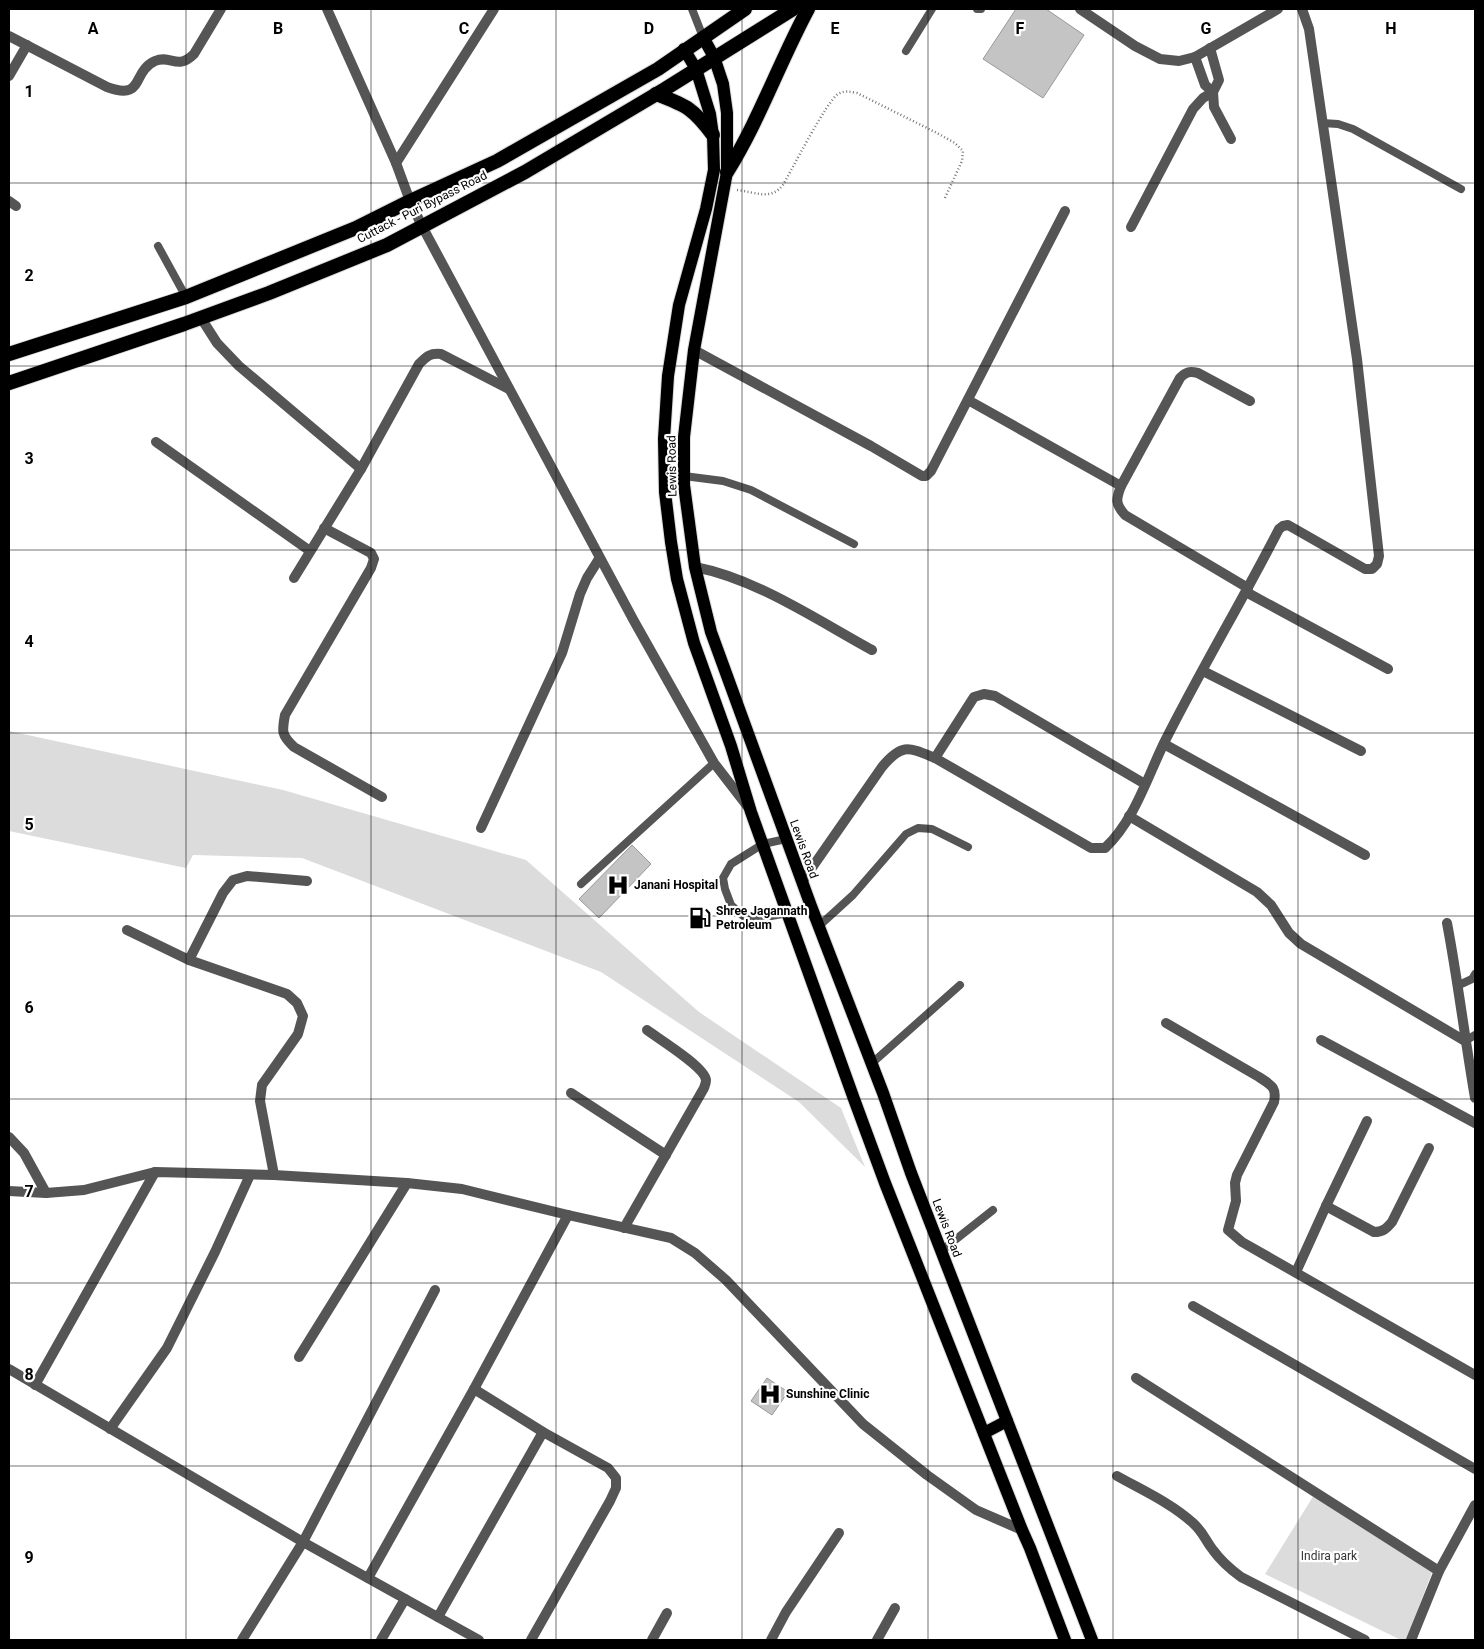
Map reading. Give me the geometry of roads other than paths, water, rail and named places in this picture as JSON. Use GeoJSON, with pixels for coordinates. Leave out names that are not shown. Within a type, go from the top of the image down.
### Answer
{"type":"FeatureCollection","features":[{"type":"Feature","properties":{"kind":"highway","name":"Cuttack - Puri Bypass Road"},"geometry":{"type":"LineString","coordinates":[[9,354],[186,298],[356,228],[497,161],[658,69],[745,9]]}},
{"type":"Feature","properties":{"kind":"highway","name":"Cuttack - Puri Bypass Road"},"geometry":{"type":"LineString","coordinates":[[9,383],[201,318],[269,293],[387,245],[525,172],[793,9]]}},
{"type":"Feature","properties":{"kind":"highway"},"geometry":{"type":"LineString","coordinates":[[727,172],[743,147],[795,33],[808,9]]}},
{"type":"Feature","properties":{"kind":"highway"},"geometry":{"type":"LineString","coordinates":[[656,94],[680,103],[692,110],[701,118],[713,135]]}},
{"type":"Feature","properties":{"kind":"main road","name":"Lewis Road"},"geometry":{"type":"LineString","coordinates":[[703,37],[714,57],[722,84],[727,113],[727,172],[694,350],[684,437],[684,476],[695,566],[711,632],[911,1173],[1092,1640]]}},
{"type":"Feature","properties":{"kind":"main road","name":"Lewis Road"},"geometry":{"type":"LineString","coordinates":[[684,50],[696,69],[710,114],[714,170],[706,208],[679,305],[668,376],[664,439],[665,492],[677,579],[694,643],[731,746],[751,812],[885,1183],[1065,1640]]}},
{"type":"Feature","properties":{"kind":"main road"},"geometry":{"type":"LineString","coordinates":[[984,1433],[1007,1421]]}},
{"type":"Feature","properties":{"kind":"street"},"geometry":{"type":"LineString","coordinates":[[9,36],[107,87],[119,92],[126,92],[134,87],[147,67],[155,61],[163,59],[183,62],[189,60],[221,9]]}},
{"type":"Feature","properties":{"kind":"street"},"geometry":{"type":"LineString","coordinates":[[327,9],[422,226],[599,558],[714,763],[751,812]]}},
{"type":"Feature","properties":{"kind":"street"},"geometry":{"type":"LineString","coordinates":[[396,163],[494,9]]}},
{"type":"Feature","properties":{"kind":"street"},"geometry":{"type":"LineString","coordinates":[[1080,9],[1135,46],[1160,59],[1179,62],[1195,57],[1278,9]]}},
{"type":"Feature","properties":{"kind":"street"},"geometry":{"type":"LineString","coordinates":[[802,882],[892,756],[902,750],[913,749],[935,758],[1091,848],[1105,848],[1114,840],[1130,816],[1164,744],[1203,670],[1283,526],[1288,525],[1365,569],[1372,570],[1377,564],[1379,556],[1357,359],[1309,29],[1302,9]]}},
{"type":"Feature","properties":{"kind":"street"},"geometry":{"type":"LineString","coordinates":[[9,76],[28,45]]}},
{"type":"Feature","properties":{"kind":"street"},"geometry":{"type":"LineString","coordinates":[[1210,48],[1219,80],[1214,92],[1214,107],[1231,138]]}},
{"type":"Feature","properties":{"kind":"street"},"geometry":{"type":"LineString","coordinates":[[1195,57],[1205,85],[1214,92]]}},
{"type":"Feature","properties":{"kind":"street"},"geometry":{"type":"LineString","coordinates":[[1131,227],[1193,109],[1203,98],[1214,92]]}},
{"type":"Feature","properties":{"kind":"street"},"geometry":{"type":"LineString","coordinates":[[694,350],[871,446],[922,476],[926,476],[931,471],[1065,211]]}},
{"type":"Feature","properties":{"kind":"street"},"geometry":{"type":"LineString","coordinates":[[201,318],[217,343],[239,366],[361,469]]}},
{"type":"Feature","properties":{"kind":"street"},"geometry":{"type":"LineString","coordinates":[[294,578],[361,469],[419,364],[427,356],[434,353],[441,354],[509,389]]}},
{"type":"Feature","properties":{"kind":"street"},"geometry":{"type":"LineString","coordinates":[[1250,401],[1198,373],[1190,371],[1185,373],[1180,378],[1121,486],[1116,497],[1118,508],[1125,516],[1247,590],[1388,669]]}},
{"type":"Feature","properties":{"kind":"street"},"geometry":{"type":"LineString","coordinates":[[968,400],[1121,486]]}},
{"type":"Feature","properties":{"kind":"street"},"geometry":{"type":"LineString","coordinates":[[156,442],[310,551]]}},
{"type":"Feature","properties":{"kind":"street"},"geometry":{"type":"LineString","coordinates":[[324,528],[371,553],[374,559],[371,568],[285,715],[282,730],[287,740],[294,747],[382,797]]}},
{"type":"Feature","properties":{"kind":"street"},"geometry":{"type":"LineString","coordinates":[[481,828],[562,653],[580,594],[599,558]]}},
{"type":"Feature","properties":{"kind":"street"},"geometry":{"type":"LineString","coordinates":[[695,566],[712,570],[763,590],[872,650]]}},
{"type":"Feature","properties":{"kind":"street"},"geometry":{"type":"LineString","coordinates":[[1203,670],[1361,750]]}},
{"type":"Feature","properties":{"kind":"street"},"geometry":{"type":"LineString","coordinates":[[935,758],[974,697],[984,694],[995,696],[1145,784]]}},
{"type":"Feature","properties":{"kind":"street"},"geometry":{"type":"LineString","coordinates":[[1164,744],[1365,855]]}},
{"type":"Feature","properties":{"kind":"street"},"geometry":{"type":"LineString","coordinates":[[1130,816],[1257,892],[1271,905],[1289,933],[1301,944],[1465,1041]]}},
{"type":"Feature","properties":{"kind":"street"},"geometry":{"type":"LineString","coordinates":[[189,960],[223,893],[233,880],[247,876],[307,881]]}},
{"type":"Feature","properties":{"kind":"street"},"geometry":{"type":"LineString","coordinates":[[1447,923],[1459,985],[1465,1041],[1475,1098]]}},
{"type":"Feature","properties":{"kind":"street"},"geometry":{"type":"LineString","coordinates":[[127,930],[189,960],[286,994],[298,1003],[303,1016],[298,1034],[262,1085],[260,1101],[274,1175]]}},
{"type":"Feature","properties":{"kind":"street"},"geometry":{"type":"LineString","coordinates":[[1166,1023],[1272,1086],[1276,1094],[1274,1102],[1237,1175],[1235,1183],[1236,1201],[1228,1230],[1242,1242],[1475,1375]]}},
{"type":"Feature","properties":{"kind":"street"},"geometry":{"type":"LineString","coordinates":[[624,1228],[704,1088],[706,1080],[702,1071],[691,1061],[647,1030]]}},
{"type":"Feature","properties":{"kind":"street"},"geometry":{"type":"LineString","coordinates":[[1321,1040],[1475,1123]]}},
{"type":"Feature","properties":{"kind":"street"},"geometry":{"type":"LineString","coordinates":[[571,1093],[666,1155]]}},
{"type":"Feature","properties":{"kind":"street"},"geometry":{"type":"LineString","coordinates":[[1296,1272],[1367,1121]]}},
{"type":"Feature","properties":{"kind":"street"},"geometry":{"type":"LineString","coordinates":[[9,1137],[24,1152],[46,1193]]}},
{"type":"Feature","properties":{"kind":"street"},"geometry":{"type":"LineString","coordinates":[[1326,1206],[1374,1232],[1382,1232],[1392,1222],[1429,1148]]}},
{"type":"Feature","properties":{"kind":"street"},"geometry":{"type":"LineString","coordinates":[[35,1385],[155,1172]]}},
{"type":"Feature","properties":{"kind":"street"},"geometry":{"type":"LineString","coordinates":[[9,1190],[46,1193],[84,1190],[155,1172],[274,1175],[407,1183],[462,1189],[568,1216],[670,1238],[695,1253],[726,1280],[864,1424],[927,1475],[976,1510],[1022,1530]]}},
{"type":"Feature","properties":{"kind":"street"},"geometry":{"type":"LineString","coordinates":[[110,1429],[167,1348],[215,1252],[250,1175]]}},
{"type":"Feature","properties":{"kind":"street"},"geometry":{"type":"LineString","coordinates":[[299,1357],[407,1183]]}},
{"type":"Feature","properties":{"kind":"street"},"geometry":{"type":"LineString","coordinates":[[368,1578],[568,1216]]}},
{"type":"Feature","properties":{"kind":"street"},"geometry":{"type":"LineString","coordinates":[[242,1640],[303,1542],[435,1290]]}},
{"type":"Feature","properties":{"kind":"street"},"geometry":{"type":"LineString","coordinates":[[1193,1306],[1475,1469]]}},
{"type":"Feature","properties":{"kind":"street"},"geometry":{"type":"LineString","coordinates":[[9,1369],[303,1542],[479,1640]]}},
{"type":"Feature","properties":{"kind":"street"},"geometry":{"type":"LineString","coordinates":[[1136,1378],[1439,1571]]}},
{"type":"Feature","properties":{"kind":"street"},"geometry":{"type":"LineString","coordinates":[[474,1388],[543,1432],[608,1468],[616,1478],[616,1488],[610,1502],[531,1640]]}},
{"type":"Feature","properties":{"kind":"street"},"geometry":{"type":"LineString","coordinates":[[438,1617],[543,1432]]}},
{"type":"Feature","properties":{"kind":"street"},"geometry":{"type":"LineString","coordinates":[[1117,1476],[1174,1508],[1191,1521],[1204,1534],[1212,1550],[1227,1567],[1241,1577],[1365,1640]]}},
{"type":"Feature","properties":{"kind":"street"},"geometry":{"type":"LineString","coordinates":[[1411,1640],[1439,1571],[1475,1505]]}},
{"type":"Feature","properties":{"kind":"street"},"geometry":{"type":"LineString","coordinates":[[771,1640],[786,1612],[839,1533]]}},
{"type":"Feature","properties":{"kind":"street"},"geometry":{"type":"LineString","coordinates":[[381,1640],[405,1599]]}},
{"type":"Feature","properties":{"kind":"street"},"geometry":{"type":"LineString","coordinates":[[877,1640],[895,1608]]}},
{"type":"Feature","properties":{"kind":"street"},"geometry":{"type":"LineString","coordinates":[[652,1640],[667,1613]]}},
{"type":"Feature","properties":{"kind":"lane"},"geometry":{"type":"LineString","coordinates":[[692,9],[703,37]]}},
{"type":"Feature","properties":{"kind":"lane"},"geometry":{"type":"LineString","coordinates":[[906,51],[932,9]]}},
{"type":"Feature","properties":{"kind":"lane"},"geometry":{"type":"LineString","coordinates":[[1322,123],[1338,124],[1353,128],[1461,189]]}},
{"type":"Feature","properties":{"kind":"lane"},"geometry":{"type":"LineString","coordinates":[[158,246],[186,298]]}},
{"type":"Feature","properties":{"kind":"lane"},"geometry":{"type":"LineString","coordinates":[[684,476],[723,482],[751,490],[854,544]]}},
{"type":"Feature","properties":{"kind":"lane"},"geometry":{"type":"LineString","coordinates":[[581,884],[714,763]]}},
{"type":"Feature","properties":{"kind":"lane"},"geometry":{"type":"LineString","coordinates":[[819,926],[853,895],[906,834],[918,828],[932,829],[968,847]]}},
{"type":"Feature","properties":{"kind":"lane"},"geometry":{"type":"LineString","coordinates":[[786,839],[763,844],[731,864],[723,878],[725,889],[731,905],[750,920],[788,913],[811,906]]}},
{"type":"Feature","properties":{"kind":"lane"},"geometry":{"type":"LineString","coordinates":[[1459,985],[1472,979],[1475,974]]}},
{"type":"Feature","properties":{"kind":"lane"},"geometry":{"type":"LineString","coordinates":[[871,1064],[960,984]]}},
{"type":"Feature","properties":{"kind":"lane"},"geometry":{"type":"LineString","coordinates":[[1465,1041],[1475,1035]]}},
{"type":"Feature","properties":{"kind":"lane"},"geometry":{"type":"LineString","coordinates":[[941,1251],[994,1210]]}},
{"type":"Feature","properties":{"kind":"place","name":"Janani Hospital"},"geometry":{"type":"Point","coordinates":[618,885]}},
{"type":"Feature","properties":{"kind":"place","name":"Shree Jagannath Petroleum"},"geometry":{"type":"Point","coordinates":[700,918]}},
{"type":"Feature","properties":{"kind":"place","name":"Sunshine Clinic"},"geometry":{"type":"Point","coordinates":[770,1394]}},
{"type":"Feature","properties":{"kind":"park label","name":"Indira park"},"geometry":{"type":"Point","coordinates":[1329,1556]}}]}
